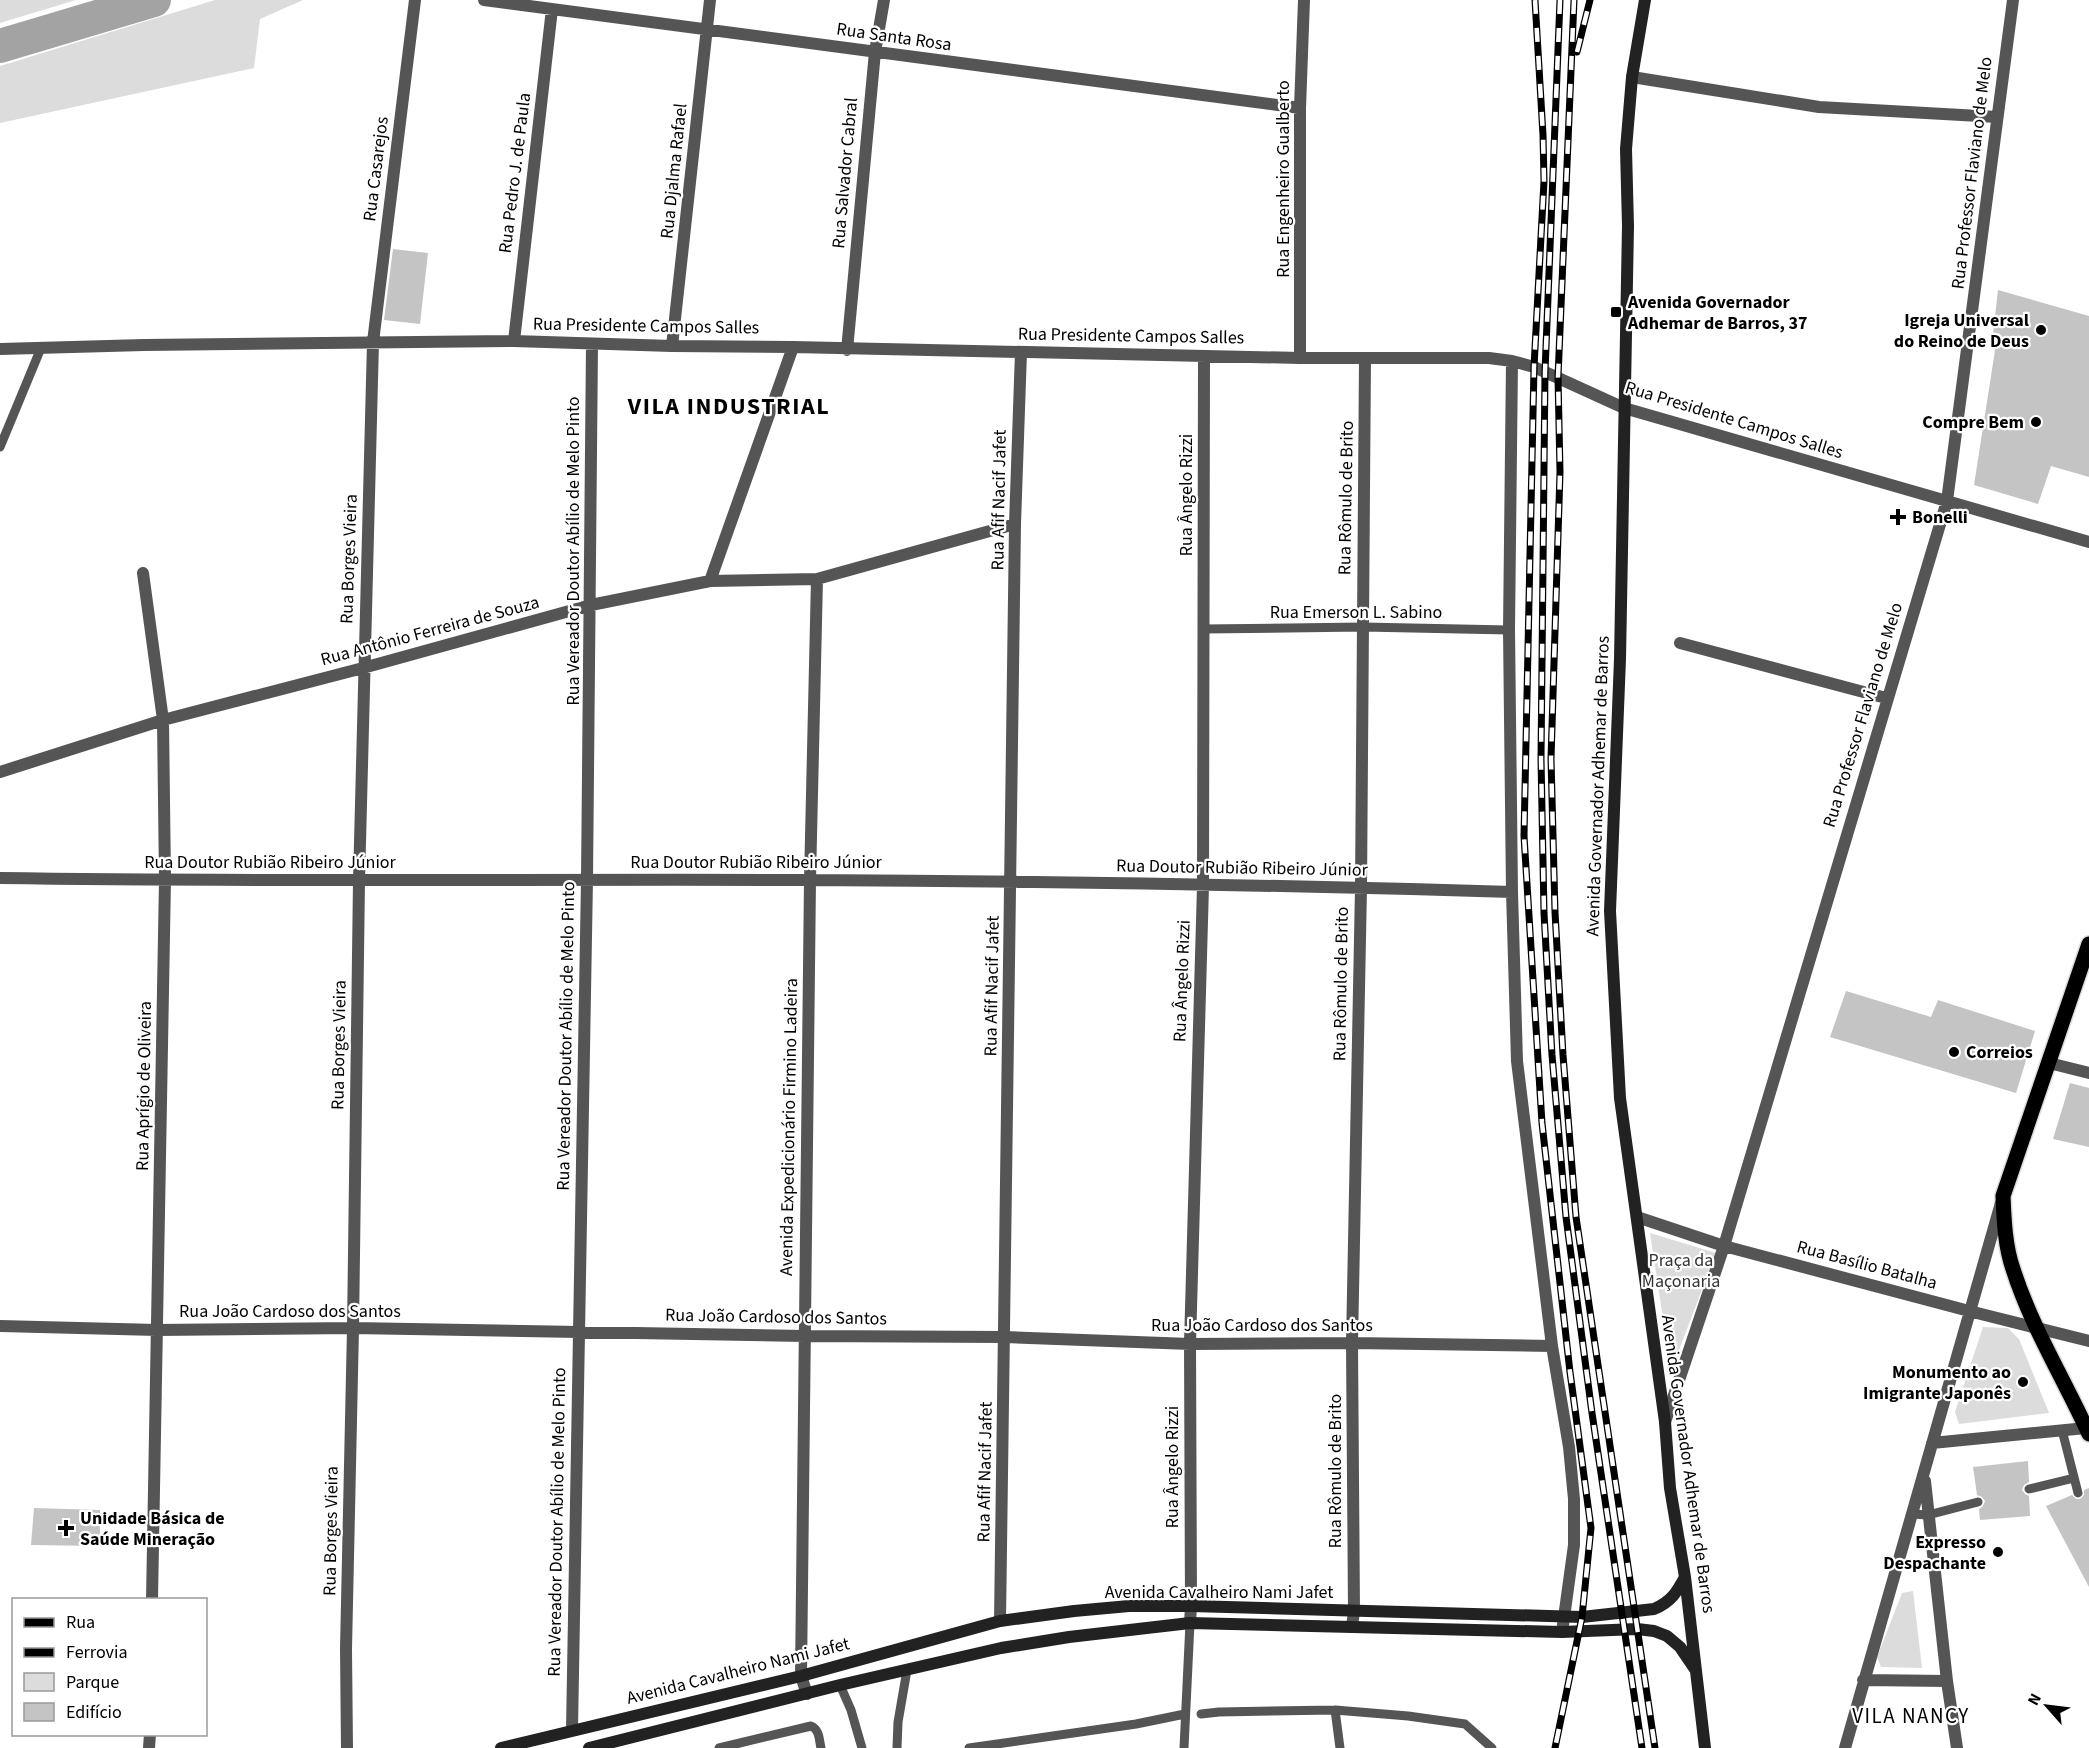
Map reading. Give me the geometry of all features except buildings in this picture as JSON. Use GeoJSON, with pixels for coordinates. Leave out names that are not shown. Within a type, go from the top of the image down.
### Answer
{"type":"FeatureCollection","features":[{"type":"Feature","properties":{"kind":"main road","name":"Avenida Governador Adhemar de Barros"},"geometry":{"type":"LineString","coordinates":[[1646,0],[1632,77],[1626,149],[1628,226],[1620,659],[1610,911],[1620,1098],[1665,1422],[1670,1488],[1685,1576],[1705,1748]]}},
{"type":"Feature","properties":{"kind":"main road"},"geometry":{"type":"LineString","coordinates":[[2088,1431],[2037,1327],[2012,1269],[2005,1233],[2003,1196],[2089,944]]}},
{"type":"Feature","properties":{"kind":"main road","name":"Avenida Cavalheiro Nami Jafet"},"geometry":{"type":"LineString","coordinates":[[501,1748],[801,1676],[1000,1621],[1129,1606],[1564,1617],[1654,1609],[1675,1596],[1685,1576]]}},
{"type":"Feature","properties":{"kind":"main road","name":"Avenida Cavalheiro Nami Jafet"},"geometry":{"type":"LineString","coordinates":[[589,1748],[840,1685],[1000,1648],[1190,1623],[1562,1632],[1637,1629],[1654,1631],[1667,1636],[1680,1647],[1697,1673]]}},
{"type":"Feature","properties":{"kind":"street","name":"Rua Casarejos"},"geometry":{"type":"LineString","coordinates":[[373,342],[415,0]]}},
{"type":"Feature","properties":{"kind":"street","name":"Rua Santa Rosa"},"geometry":{"type":"LineString","coordinates":[[484,0],[1300,108]]}},
{"type":"Feature","properties":{"kind":"street","name":"Rua Djalma Rafael"},"geometry":{"type":"LineString","coordinates":[[672,346],[710,0]]}},
{"type":"Feature","properties":{"kind":"street","name":"Rua Salvador Cabral"},"geometry":{"type":"LineString","coordinates":[[847,350],[875,52],[884,0]]}},
{"type":"Feature","properties":{"kind":"street","name":"Rua Engenheiro Gualberto"},"geometry":{"type":"LineString","coordinates":[[1300,358],[1300,108],[1304,0]]}},
{"type":"Feature","properties":{"kind":"street","name":"Rua Professor Flaviano de Melo"},"geometry":{"type":"LineString","coordinates":[[1665,1422],[1724,1246],[1886,698],[1947,501],[2013,0]]}},
{"type":"Feature","properties":{"kind":"street","name":"Rua Pedro J. de Paula"},"geometry":{"type":"LineString","coordinates":[[514,341],[552,9]]}},
{"type":"Feature","properties":{"kind":"street"},"geometry":{"type":"LineString","coordinates":[[1632,77],[1819,107],[1997,117]]}},
{"type":"Feature","properties":{"kind":"street","name":"Rua Presidente Campos Salles"},"geometry":{"type":"LineString","coordinates":[[0,349],[514,341],[1300,358],[1489,358],[1512,361],[1558,377],[1624,408],[2089,542]]}},
{"type":"Feature","properties":{"kind":"street","name":"Rua Borges Vieira"},"geometry":{"type":"LineString","coordinates":[[347,1748],[346,1638],[359,881],[373,342]]}},
{"type":"Feature","properties":{"kind":"street","name":"Rua Vereador Doutor Abílio de Melo Pinto"},"geometry":{"type":"LineString","coordinates":[[572,1730],[591,605],[592,344]]}},
{"type":"Feature","properties":{"kind":"street"},"geometry":{"type":"LineString","coordinates":[[710,581],[793,347]]}},
{"type":"Feature","properties":{"kind":"street","name":"Rua Afif Nacif Jafet"},"geometry":{"type":"LineString","coordinates":[[1000,1621],[1016,524],[1021,352]]}},
{"type":"Feature","properties":{"kind":"street","name":"Rua Ângelo Rizzi"},"geometry":{"type":"LineString","coordinates":[[1190,1623],[1190,1344],[1203,886],[1204,356]]}},
{"type":"Feature","properties":{"kind":"street","name":"Rua Rômulo de Brito"},"geometry":{"type":"LineString","coordinates":[[1352,1627],[1354,1611],[1352,1343],[1361,888],[1365,358]]}},
{"type":"Feature","properties":{"kind":"street"},"geometry":{"type":"LineString","coordinates":[[1512,361],[1509,630],[1512,892],[1517,1061],[1552,1346],[1569,1447],[1574,1499],[1574,1545],[1562,1632]]}},
{"type":"Feature","properties":{"kind":"street","name":"Rua Antônio Ferreira de Souza"},"geometry":{"type":"LineString","coordinates":[[0,771],[163,720],[591,605],[710,581],[817,579],[1016,524]]}},
{"type":"Feature","properties":{"kind":"street","name":"Rua Aprígio de Oliveira"},"geometry":{"type":"LineString","coordinates":[[143,573],[163,720],[165,880],[152,1598]]}},
{"type":"Feature","properties":{"kind":"street","name":"Avenida Expedicionário Firmino Ladeira"},"geometry":{"type":"LineString","coordinates":[[807,1694],[801,1676],[810,880],[817,579]]}},
{"type":"Feature","properties":{"kind":"street"},"geometry":{"type":"LineString","coordinates":[[1680,643],[1886,698]]}},
{"type":"Feature","properties":{"kind":"street","name":"Rua Doutor Rubião Ribeiro Júnior"},"geometry":{"type":"LineString","coordinates":[[0,878],[359,881],[810,880],[1512,892]]}},
{"type":"Feature","properties":{"kind":"street"},"geometry":{"type":"LineString","coordinates":[[2049,1063],[2089,1073]]}},
{"type":"Feature","properties":{"kind":"street"},"geometry":{"type":"LineString","coordinates":[[1845,1748],[2003,1196]]}},
{"type":"Feature","properties":{"kind":"street","name":"Rua Basílio Batalha"},"geometry":{"type":"LineString","coordinates":[[1637,1217],[1724,1246],[2089,1341]]}},
{"type":"Feature","properties":{"kind":"street","name":"Rua João Cardoso dos Santos"},"geometry":{"type":"LineString","coordinates":[[0,1326],[157,1330],[353,1328],[1005,1338],[1190,1344],[1352,1343],[1552,1346]]}},
{"type":"Feature","properties":{"kind":"street"},"geometry":{"type":"LineString","coordinates":[[1932,1443],[2062,1430],[2088,1431]]}},
{"type":"Feature","properties":{"kind":"street"},"geometry":{"type":"LineString","coordinates":[[1924,1473],[1947,1681],[1957,1748]]}},
{"type":"Feature","properties":{"kind":"street"},"geometry":{"type":"LineString","coordinates":[[1863,1680],[1947,1681]]}},
{"type":"Feature","properties":{"kind":"lane"},"geometry":{"type":"LineString","coordinates":[[0,447],[41,348]]}},
{"type":"Feature","properties":{"kind":"lane","name":"Rua Emerson L. Sabino"},"geometry":{"type":"LineString","coordinates":[[1203,628],[1363,627],[1509,630]]}},
{"type":"Feature","properties":{"kind":"lane"},"geometry":{"type":"LineString","coordinates":[[2062,1430],[2078,1493]]}},
{"type":"Feature","properties":{"kind":"lane"},"geometry":{"type":"LineString","coordinates":[[2029,1489],[2074,1478]]}},
{"type":"Feature","properties":{"kind":"lane"},"geometry":{"type":"LineString","coordinates":[[1912,1514],[1928,1515],[1978,1502]]}},
{"type":"Feature","properties":{"kind":"lane"},"geometry":{"type":"LineString","coordinates":[[1184,1748],[1190,1623]]}},
{"type":"Feature","properties":{"kind":"lane"},"geometry":{"type":"LineString","coordinates":[[897,1748],[898,1722],[907,1670]]}},
{"type":"Feature","properties":{"kind":"lane"},"geometry":{"type":"LineString","coordinates":[[840,1685],[851,1710],[862,1748]]}},
{"type":"Feature","properties":{"kind":"lane"},"geometry":{"type":"LineString","coordinates":[[1335,1710],[1340,1748]]}},
{"type":"Feature","properties":{"kind":"lane"},"geometry":{"type":"LineString","coordinates":[[1201,1714],[1335,1710],[1408,1716],[1465,1724],[1492,1748]]}},
{"type":"Feature","properties":{"kind":"lane"},"geometry":{"type":"LineString","coordinates":[[969,1748],[1136,1724],[1185,1714]]}},
{"type":"Feature","properties":{"kind":"lane"},"geometry":{"type":"LineString","coordinates":[[719,1748],[811,1726],[817,1729],[821,1748]]}},
{"type":"Feature","properties":{"kind":"green space"},"geometry":{"type":"Polygon","coordinates":[[[0,0],[76,0],[0,23],[0,0]]]}},
{"type":"Feature","properties":{"kind":"green space"},"geometry":{"type":"Polygon","coordinates":[[[215,0],[303,0],[260,19],[254,68],[0,123],[0,66],[215,0]]]}},
{"type":"Feature","properties":{"kind":"green space","name":"Praça da Maçonaria"},"geometry":{"type":"Polygon","coordinates":[[[1650,1233],[1716,1253],[1671,1371],[1650,1233]]]}},
{"type":"Feature","properties":{"kind":"green space"},"geometry":{"type":"Polygon","coordinates":[[[1983,1327],[2008,1328],[2019,1339],[2049,1413],[1959,1424],[1955,1412],[1983,1327]]]}},
{"type":"Feature","properties":{"kind":"green space"},"geometry":{"type":"Polygon","coordinates":[[[1913,1591],[1922,1668],[1881,1667],[1877,1657],[1902,1593],[1913,1591]]]}},
{"type":"Feature","properties":{"kind":"waterway"},"geometry":{"type":"LineString","coordinates":[[0,46],[154,0]]}},
{"type":"Feature","properties":{"kind":"railway"},"geometry":{"type":"LineString","coordinates":[[1535,0],[1544,181],[1534,367],[1524,836],[1542,1123],[1570,1372],[1591,1528],[1582,1617],[1555,1748]]}},
{"type":"Feature","properties":{"kind":"railway"},"geometry":{"type":"LineString","coordinates":[[1560,0],[1545,372],[1541,759],[1544,913],[1552,1055],[1566,1217],[1592,1413],[1642,1748]]}},
{"type":"Feature","properties":{"kind":"railway"},"geometry":{"type":"LineString","coordinates":[[1574,0],[1558,377],[1560,472],[1551,759],[1555,912],[1563,1055],[1576,1217],[1655,1748]]}},
{"type":"Feature","properties":{"kind":"railway"},"geometry":{"type":"LineString","coordinates":[[1577,52],[1590,0]]}},
{"type":"Feature","properties":{"kind":"place","name":"Avenida Governador Adhemar de Barros, 37"},"geometry":{"type":"Point","coordinates":[1616,312]}},
{"type":"Feature","properties":{"kind":"place","name":"Igreja Universal do Reino de Deus"},"geometry":{"type":"Point","coordinates":[2041,330]}},
{"type":"Feature","properties":{"kind":"place","name":"Compre Bem"},"geometry":{"type":"Point","coordinates":[2036,422]}},
{"type":"Feature","properties":{"kind":"place","name":"Bonelli"},"geometry":{"type":"Point","coordinates":[1898,517]}},
{"type":"Feature","properties":{"kind":"place","name":"Correios"},"geometry":{"type":"Point","coordinates":[1954,1052]}},
{"type":"Feature","properties":{"kind":"place","name":"Monumento ao Imigrante Japonês"},"geometry":{"type":"Point","coordinates":[2023,1382]}},
{"type":"Feature","properties":{"kind":"place","name":"Unidade Básica de Saúde Mineração"},"geometry":{"type":"Point","coordinates":[66,1528]}},
{"type":"Feature","properties":{"kind":"place","name":"Expresso Despachante"},"geometry":{"type":"Point","coordinates":[1998,1552]}},
{"type":"Feature","properties":{"kind":"district","name":"VILA INDUSTRIAL"},"geometry":{"type":"Point","coordinates":[729,406]}},
{"type":"Feature","properties":{"kind":"district","name":"VILA NANCY"},"geometry":{"type":"Point","coordinates":[1911,1716]}}]}
